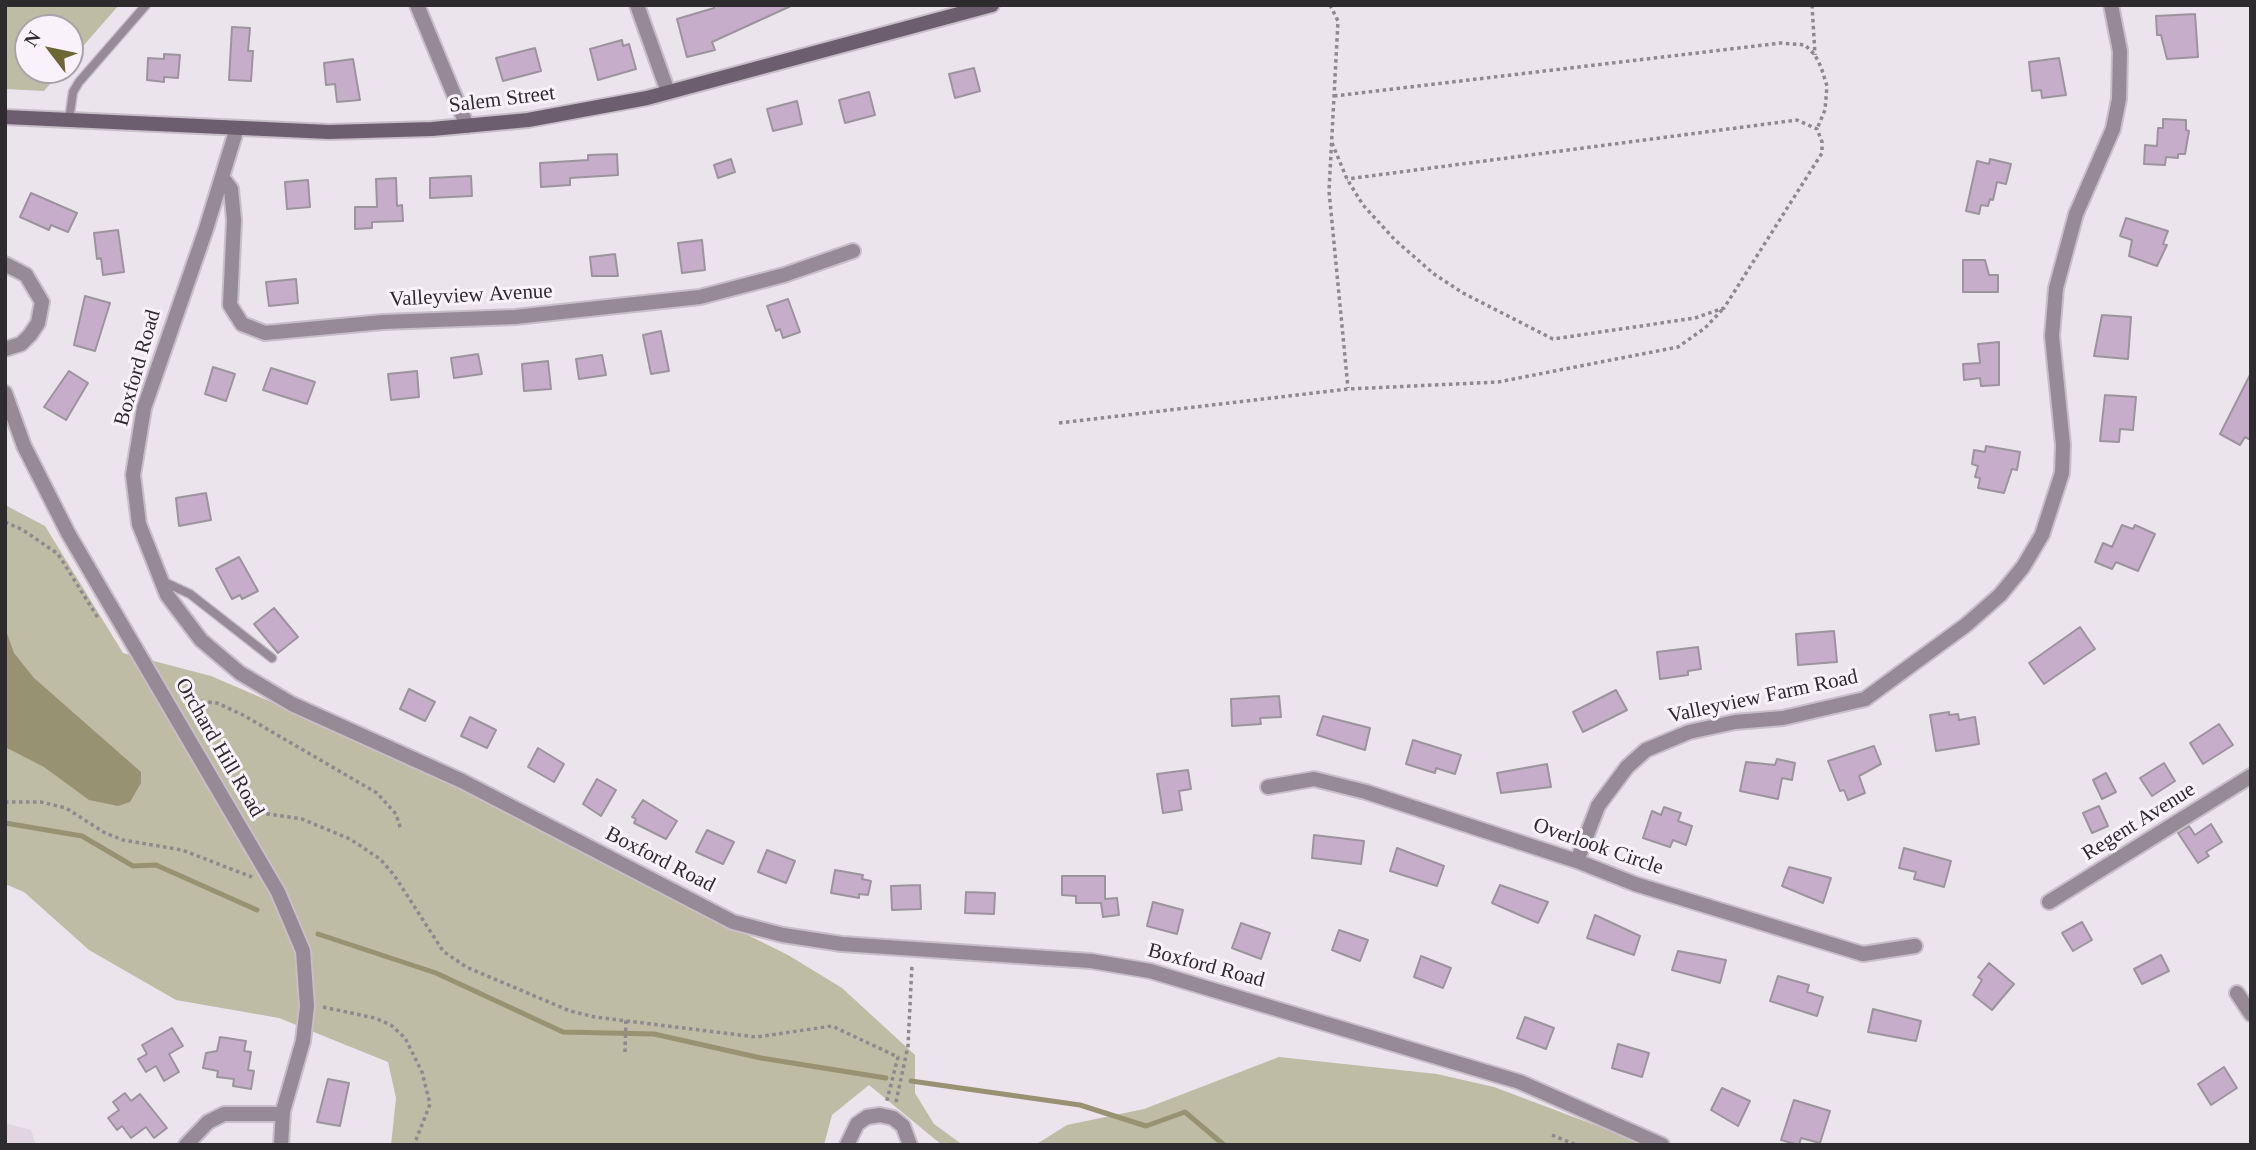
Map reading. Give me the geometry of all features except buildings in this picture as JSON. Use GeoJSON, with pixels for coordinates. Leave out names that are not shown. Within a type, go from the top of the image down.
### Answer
{"type":"FeatureCollection","features":[{"type":"Feature","properties":{"kind":"main road","name":"Salem Street"},"geometry":{"type":"LineString","coordinates":[[5,117],[329,132],[467,126],[528,120],[668,92],[992,5]]}},
{"type":"Feature","properties":{"kind":"street"},"geometry":{"type":"LineString","coordinates":[[417,5],[467,126]]}},
{"type":"Feature","properties":{"kind":"street"},"geometry":{"type":"LineString","coordinates":[[637,5],[668,92]]}},
{"type":"Feature","properties":{"kind":"street","name":"Valleyview Farm Road"},"geometry":{"type":"LineString","coordinates":[[1577,860],[1598,806],[1627,767],[1646,750],[1689,732],[1735,722],[1783,718],[1865,699],[1966,625],[2000,595],[2023,567],[2042,534],[2062,473],[2063,445],[2052,336],[2056,288],[2076,214],[2113,128],[2119,99],[2120,51],[2111,5]]}},
{"type":"Feature","properties":{"kind":"street","name":"Boxford Road"},"geometry":{"type":"LineString","coordinates":[[237,128],[144,408],[133,475],[139,524],[167,595],[201,640],[240,673],[271,692],[462,781],[733,922],[783,935],[842,944],[1091,961],[1150,971],[1214,988],[1520,1082],[1662,1145]]}},
{"type":"Feature","properties":{"kind":"street","name":"Valleyview Avenue"},"geometry":{"type":"LineString","coordinates":[[222,177],[231,190],[234,220],[230,305],[236,318],[243,324],[265,333],[383,322],[515,317],[700,297],[784,275],[853,251]]}},
{"type":"Feature","properties":{"kind":"street"},"geometry":{"type":"LineString","coordinates":[[5,264],[26,275],[41,302],[38,323],[30,335],[21,344],[5,349]]}},
{"type":"Feature","properties":{"kind":"street","name":"Orchard Hill Road"},"geometry":{"type":"LineString","coordinates":[[5,393],[23,446],[68,533],[291,919],[303,951],[307,1006],[303,1041],[282,1114],[281,1145]]}},
{"type":"Feature","properties":{"kind":"street","name":"Regent Avenue"},"geometry":{"type":"LineString","coordinates":[[2049,902],[2162,834],[2251,776]]}},
{"type":"Feature","properties":{"kind":"street","name":"Overlook Circle"},"geometry":{"type":"LineString","coordinates":[[1268,787],[1314,779],[1366,792],[1577,860],[1635,884],[1863,954],[1915,946]]}},
{"type":"Feature","properties":{"kind":"street"},"geometry":{"type":"LineString","coordinates":[[2237,993],[2251,1014]]}},
{"type":"Feature","properties":{"kind":"street"},"geometry":{"type":"LineString","coordinates":[[186,1145],[208,1122],[224,1114],[282,1114]]}},
{"type":"Feature","properties":{"kind":"street"},"geometry":{"type":"LineString","coordinates":[[847,1145],[853,1129],[862,1120],[874,1115],[892,1118],[906,1131],[910,1145]]}},
{"type":"Feature","properties":{"kind":"lane"},"geometry":{"type":"LineString","coordinates":[[69,120],[73,92],[79,82],[146,5]]}},
{"type":"Feature","properties":{"kind":"lane"},"geometry":{"type":"LineString","coordinates":[[159,580],[190,594],[272,658]]}},
{"type":"Feature","properties":{"kind":"path"},"geometry":{"type":"LineString","coordinates":[[1330,5],[1338,20],[1329,191],[1348,389]]}},
{"type":"Feature","properties":{"kind":"path"},"geometry":{"type":"LineString","coordinates":[[1059,423],[1348,389],[1415,383],[1480,384],[1678,346],[1705,328],[1724,308],[1822,153],[1817,129],[1825,110],[1827,86],[1815,55],[1812,5]]}},
{"type":"Feature","properties":{"kind":"path"},"geometry":{"type":"LineString","coordinates":[[1334,96],[1781,43],[1805,46],[1815,55]]}},
{"type":"Feature","properties":{"kind":"path"},"geometry":{"type":"LineString","coordinates":[[1347,179],[1797,120],[1817,129]]}},
{"type":"Feature","properties":{"kind":"path"},"geometry":{"type":"LineString","coordinates":[[1332,143],[1347,179],[1363,205],[1434,274],[1463,293],[1553,339],[1695,318],[1724,308]]}},
{"type":"Feature","properties":{"kind":"path"},"geometry":{"type":"LineString","coordinates":[[5,522],[23,530],[58,554],[104,629]]}},
{"type":"Feature","properties":{"kind":"path"},"geometry":{"type":"LineString","coordinates":[[187,705],[180,694],[189,700],[217,703],[366,787],[389,804],[401,830]]}},
{"type":"Feature","properties":{"kind":"path"},"geometry":{"type":"LineString","coordinates":[[5,802],[41,802],[66,808],[114,837],[209,859],[252,877],[258,887]]}},
{"type":"Feature","properties":{"kind":"path"},"geometry":{"type":"LineString","coordinates":[[245,806],[255,811],[302,819],[350,839],[380,859],[394,875],[443,951],[466,967],[570,1011],[594,1017],[756,1037],[832,1026],[898,1057],[885,1107],[877,1108]]}},
{"type":"Feature","properties":{"kind":"path"},"geometry":{"type":"LineString","coordinates":[[892,1118],[908,1046],[913,948]]}},
{"type":"Feature","properties":{"kind":"path"},"geometry":{"type":"LineString","coordinates":[[317,1006],[375,1018],[391,1025],[405,1038],[422,1072],[430,1104],[414,1145]]}},
{"type":"Feature","properties":{"kind":"path"},"geometry":{"type":"LineString","coordinates":[[625,1052],[626,1019]]}},
{"type":"Feature","properties":{"kind":"path"},"geometry":{"type":"LineString","coordinates":[[1552,1135],[1576,1145]]}},
{"type":"Feature","properties":{"kind":"shaded area"},"geometry":{"type":"Polygon","coordinates":[[[5,5],[119,5],[84,45],[84,14],[14,14],[14,84],[50,84],[44,91],[5,89],[5,5]]]}},
{"type":"Feature","properties":{"kind":"shaded area"},"geometry":{"type":"Polygon","coordinates":[[[5,505],[45,526],[123,653],[211,676],[434,772],[613,868],[788,955],[842,988],[915,1055],[915,1093],[934,1124],[963,1145],[942,1145],[869,1085],[832,1115],[824,1145],[391,1145],[396,1098],[388,1062],[279,1018],[176,1000],[89,950],[24,892],[5,884],[5,505]]]}},
{"type":"Feature","properties":{"kind":"shaded area"},"geometry":{"type":"Polygon","coordinates":[[[5,628],[14,653],[34,678],[141,772],[141,783],[130,802],[118,806],[89,800],[44,767],[5,747],[5,628]]]}},
{"type":"Feature","properties":{"kind":"shaded area"},"geometry":{"type":"Polygon","coordinates":[[[1279,1057],[1437,1074],[1494,1087],[1648,1145],[1035,1145],[1067,1125],[1144,1109],[1279,1057]]]}},
{"type":"Feature","properties":{"kind":"shaded area"},"geometry":{"type":"Polygon","coordinates":[[[5,1123],[31,1130],[36,1145],[5,1145],[5,1123]]]}},
{"type":"Feature","properties":{"kind":"waterway"},"geometry":{"type":"LineString","coordinates":[[5,823],[82,836],[133,866],[156,865],[257,910]]}},
{"type":"Feature","properties":{"kind":"waterway"},"geometry":{"type":"LineString","coordinates":[[318,934],[436,973],[563,1032],[654,1034],[761,1058],[886,1078]]}},
{"type":"Feature","properties":{"kind":"waterway"},"geometry":{"type":"LineString","coordinates":[[911,1081],[1080,1105],[1146,1126],[1185,1112],[1224,1145]]}}]}
